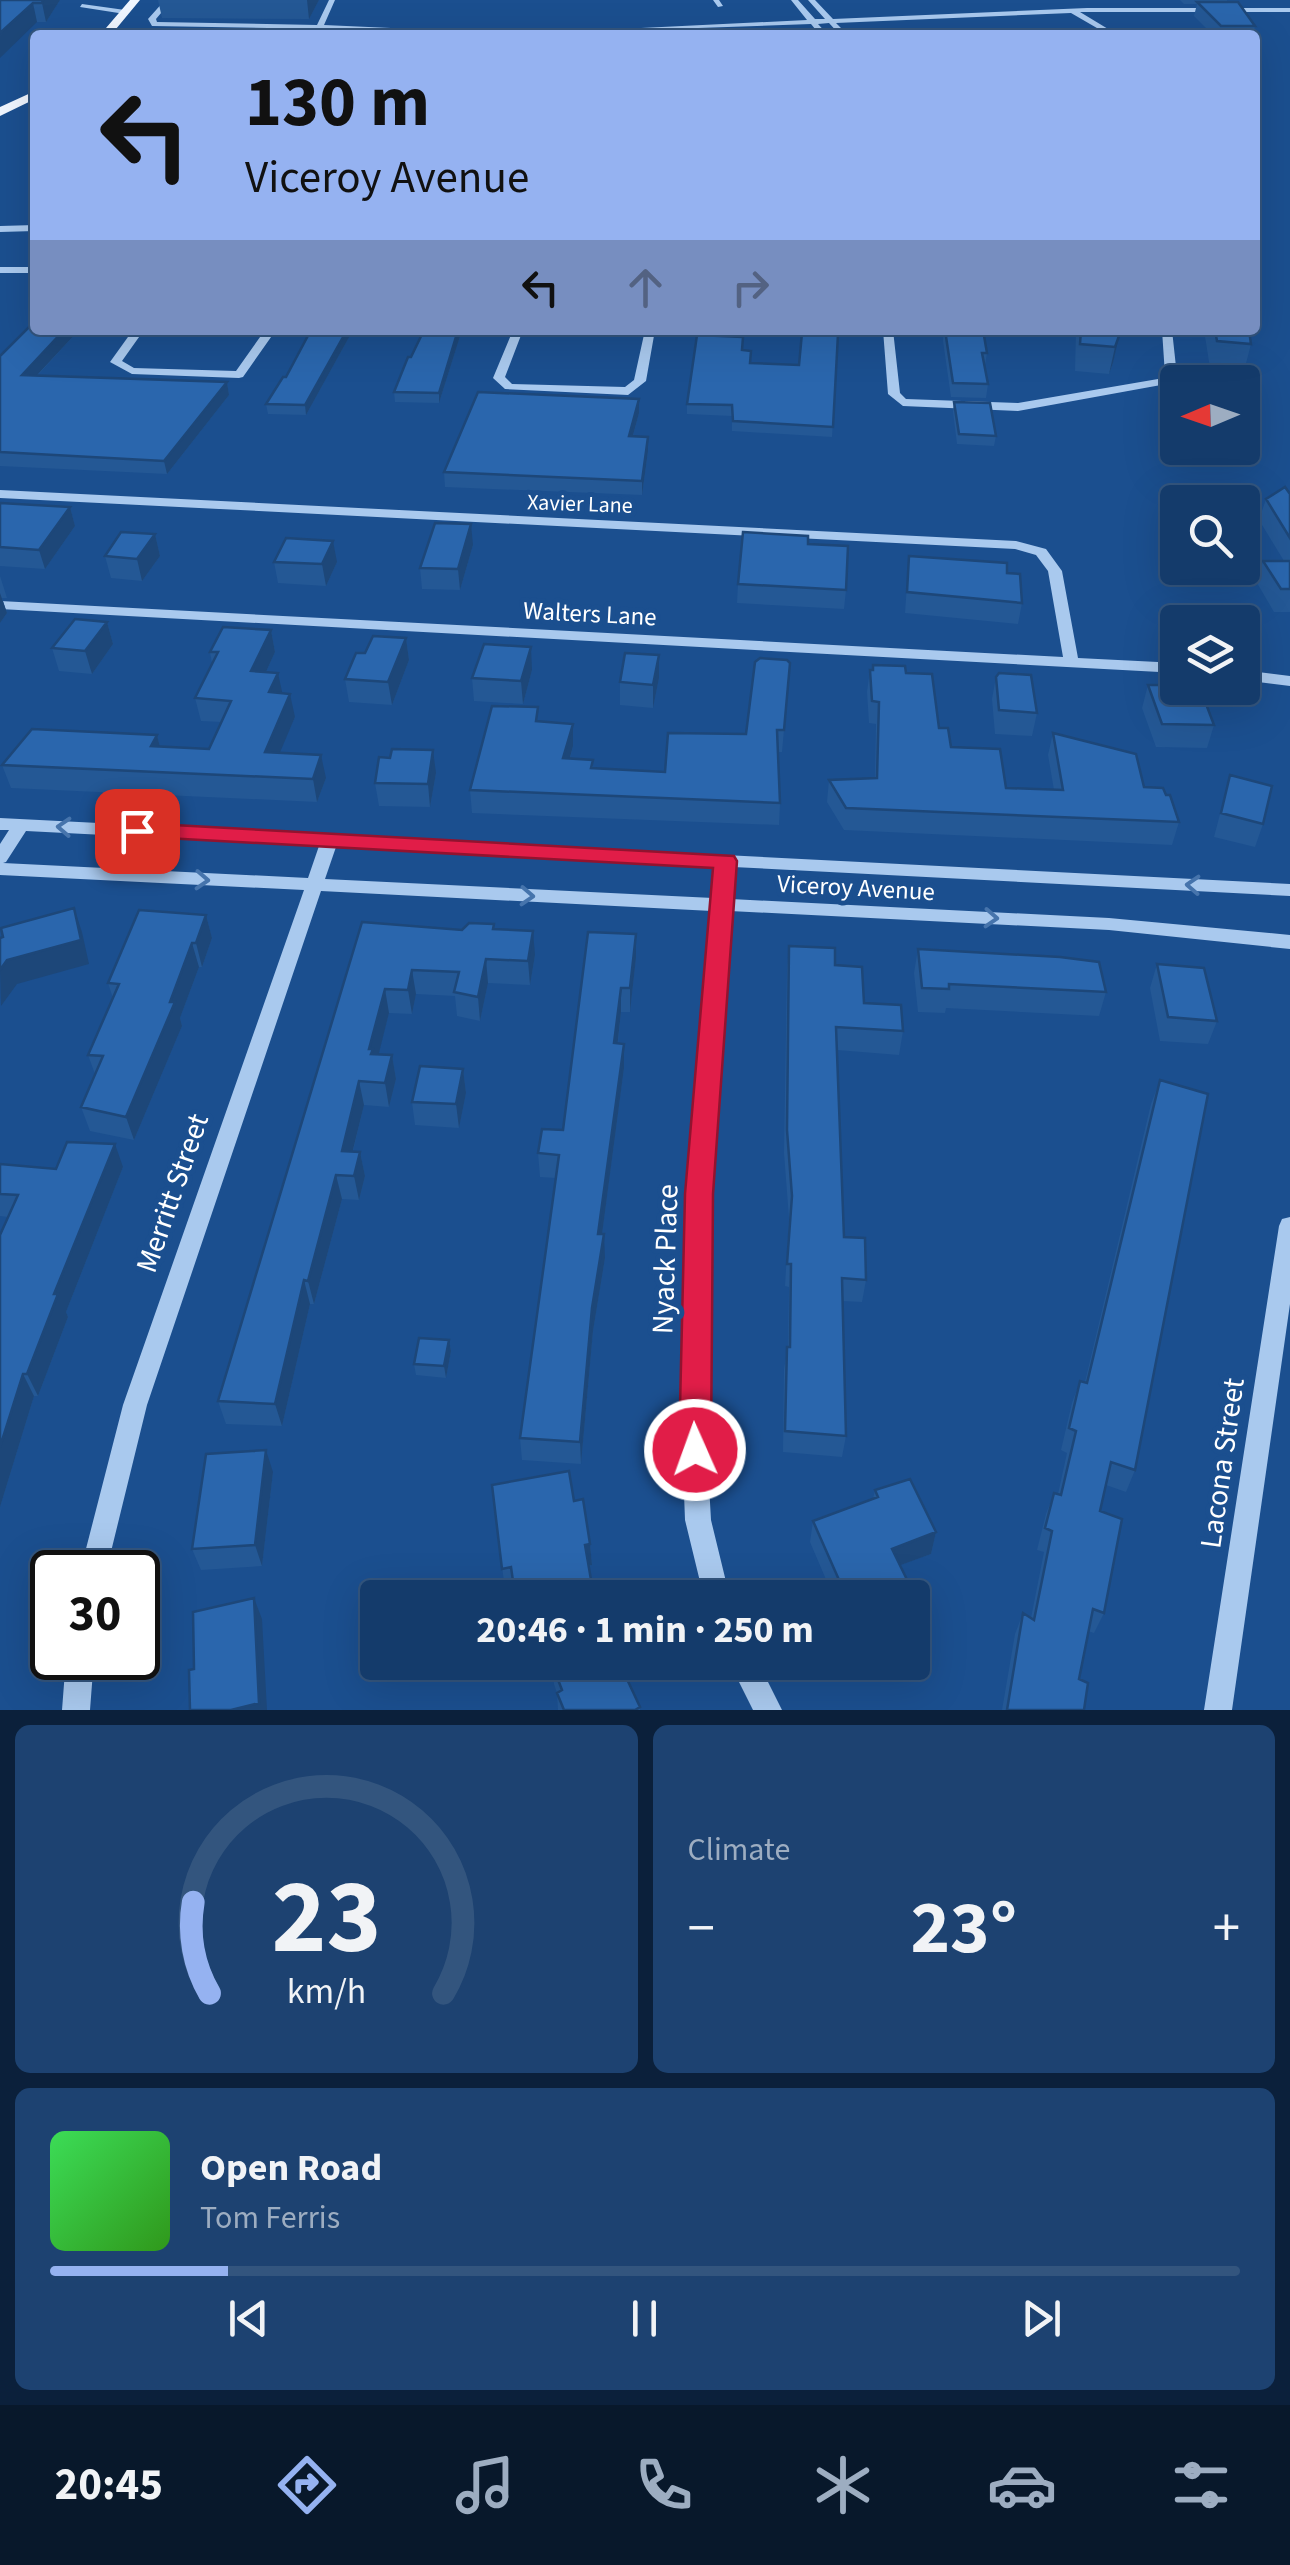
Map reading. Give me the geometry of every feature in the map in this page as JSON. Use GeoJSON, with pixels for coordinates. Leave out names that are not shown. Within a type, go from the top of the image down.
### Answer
{"type":"FeatureCollection","features":[{"type":"Feature","properties":{"kind":"main road"},"geometry":{"type":"LineString","coordinates":[[109,30],[135,0]]}},
{"type":"Feature","properties":{"kind":"main road"},"geometry":{"type":"LineString","coordinates":[[0,112],[30,97]]}},
{"type":"Feature","properties":{"kind":"street"},"geometry":{"type":"LineString","coordinates":[[168,0],[152,19],[155,24],[386,30]]}},
{"type":"Feature","properties":{"kind":"street"},"geometry":{"type":"LineString","coordinates":[[319,27],[332,0]]}},
{"type":"Feature","properties":{"kind":"street"},"geometry":{"type":"LineString","coordinates":[[794,0],[820,30]]}},
{"type":"Feature","properties":{"kind":"street"},"geometry":{"type":"LineString","coordinates":[[811,0],[839,30]]}},
{"type":"Feature","properties":{"kind":"street"},"geometry":{"type":"LineString","coordinates":[[1058,0],[1105,30]]}},
{"type":"Feature","properties":{"kind":"street"},"geometry":{"type":"LineString","coordinates":[[719,5],[728,18]]}},
{"type":"Feature","properties":{"kind":"street"},"geometry":{"type":"LineString","coordinates":[[564,30],[1290,5]]}},
{"type":"Feature","properties":{"kind":"street"},"geometry":{"type":"LineString","coordinates":[[873,30],[1290,5]]}},
{"type":"Feature","properties":{"kind":"street"},"geometry":{"type":"LineString","coordinates":[[82,6],[124,12]]}},
{"type":"Feature","properties":{"kind":"street"},"geometry":{"type":"LineString","coordinates":[[1081,17],[1078,22],[1088,30]]}},
{"type":"Feature","properties":{"kind":"street"},"geometry":{"type":"LineString","coordinates":[[0,229],[30,228]]}},
{"type":"Feature","properties":{"kind":"street"},"geometry":{"type":"LineString","coordinates":[[0,270],[29,270]]}},
{"type":"Feature","properties":{"kind":"street"},"geometry":{"type":"LineString","coordinates":[[135,335],[116,362],[119,367],[132,371],[230,375],[246,370],[268,335]]}},
{"type":"Feature","properties":{"kind":"street"},"geometry":{"type":"LineString","coordinates":[[516,335],[499,378],[509,386],[628,391],[640,382],[649,335]]}},
{"type":"Feature","properties":{"kind":"street"},"geometry":{"type":"LineString","coordinates":[[888,335],[894,394],[903,402],[1018,407],[1161,382],[1171,376],[1167,335]]}},
{"type":"Feature","properties":{"kind":"street","name":"Xavier Lane"},"geometry":{"type":"LineString","coordinates":[[0,494],[1016,545],[1041,552],[1055,571],[1071,662]]}},
{"type":"Feature","properties":{"kind":"street","name":"Walters Lane"},"geometry":{"type":"LineString","coordinates":[[0,605],[1160,667]]}},
{"type":"Feature","properties":{"kind":"street"},"geometry":{"type":"LineString","coordinates":[[1260,677],[1290,681]]}},
{"type":"Feature","properties":{"kind":"street","name":"Viceroy Avenue"},"geometry":{"type":"LineString","coordinates":[[0,824],[1290,890]]}},
{"type":"Feature","properties":{"kind":"street"},"geometry":{"type":"LineString","coordinates":[[0,858],[21,825]]}},
{"type":"Feature","properties":{"kind":"street","name":"Merritt Street"},"geometry":{"type":"LineString","coordinates":[[98,1550],[135,1404],[330,840]]}},
{"type":"Feature","properties":{"kind":"street","name":"Nyack Place"},"geometry":{"type":"LineString","coordinates":[[713,1580],[698,1520],[693,1414],[699,1194],[726,861]]}},
{"type":"Feature","properties":{"kind":"street","name":"Viceroy Avenue"},"geometry":{"type":"LineString","coordinates":[[0,869],[1109,924],[1290,942]]}},
{"type":"Feature","properties":{"kind":"street","name":"Lacona Street"},"geometry":{"type":"LineString","coordinates":[[1218,1710],[1290,1226]]}},
{"type":"Feature","properties":{"kind":"street"},"geometry":{"type":"LineString","coordinates":[[76,1710],[78,1680]]}},
{"type":"Feature","properties":{"kind":"street"},"geometry":{"type":"LineString","coordinates":[[752,1680],[768,1710]]}},
{"type":"Feature","properties":{"kind":"building"},"geometry":{"type":"Polygon","coordinates":[[[0,0],[43,0],[33,3],[0,33],[0,0]]]}},
{"type":"Feature","properties":{"kind":"building"},"geometry":{"type":"Polygon","coordinates":[[[1197,2],[1238,2],[1255,26],[1221,26],[1197,2]]]}},
{"type":"Feature","properties":{"kind":"building"},"geometry":{"type":"Polygon","coordinates":[[[30,326],[30,335],[59,335],[22,375],[227,382],[164,461],[0,452],[0,356],[30,326]]]}},
{"type":"Feature","properties":{"kind":"building"},"geometry":{"type":"Polygon","coordinates":[[[308,335],[344,335],[305,405],[266,404],[308,335]]]}},
{"type":"Feature","properties":{"kind":"building"},"geometry":{"type":"Polygon","coordinates":[[[422,335],[456,335],[439,393],[394,392],[422,335]]]}},
{"type":"Feature","properties":{"kind":"building"},"geometry":{"type":"Polygon","coordinates":[[[697,335],[743,337],[742,350],[751,351],[750,363],[799,365],[802,335],[838,335],[833,427],[733,421],[732,405],[687,404],[697,335]]]}},
{"type":"Feature","properties":{"kind":"building"},"geometry":{"type":"Polygon","coordinates":[[[946,335],[984,335],[987,353],[982,353],[988,384],[953,383],[946,335]]]}},
{"type":"Feature","properties":{"kind":"building"},"geometry":{"type":"Polygon","coordinates":[[[1081,335],[1119,335],[1115,347],[1080,344],[1081,335]]]}},
{"type":"Feature","properties":{"kind":"building"},"geometry":{"type":"Polygon","coordinates":[[[1216,335],[1250,335],[1251,344],[1217,341],[1216,335]]]}},
{"type":"Feature","properties":{"kind":"building"},"geometry":{"type":"Polygon","coordinates":[[[478,392],[639,399],[629,436],[648,437],[642,481],[444,472],[478,392]]]}},
{"type":"Feature","properties":{"kind":"building"},"geometry":{"type":"Polygon","coordinates":[[[954,402],[990,403],[996,436],[959,434],[954,402]]]}},
{"type":"Feature","properties":{"kind":"building"},"geometry":{"type":"Polygon","coordinates":[[[1285,487],[1290,494],[1290,538],[1266,499],[1285,487]]]}},
{"type":"Feature","properties":{"kind":"building"},"geometry":{"type":"Polygon","coordinates":[[[0,503],[70,507],[39,550],[0,547],[0,503]]]}},
{"type":"Feature","properties":{"kind":"building"},"geometry":{"type":"Polygon","coordinates":[[[435,523],[471,524],[458,569],[420,568],[435,523]]]}},
{"type":"Feature","properties":{"kind":"building"},"geometry":{"type":"Polygon","coordinates":[[[121,532],[155,534],[137,559],[105,556],[121,532]]]}},
{"type":"Feature","properties":{"kind":"building"},"geometry":{"type":"Polygon","coordinates":[[[743,532],[808,536],[808,544],[848,546],[846,590],[738,584],[743,532]]]}},
{"type":"Feature","properties":{"kind":"building"},"geometry":{"type":"Polygon","coordinates":[[[286,538],[333,541],[322,564],[274,562],[286,538]]]}},
{"type":"Feature","properties":{"kind":"building"},"geometry":{"type":"Polygon","coordinates":[[[909,556],[1007,563],[1007,573],[1020,574],[1022,603],[907,592],[909,556]]]}},
{"type":"Feature","properties":{"kind":"building"},"geometry":{"type":"Polygon","coordinates":[[[1263,561],[1290,561],[1290,589],[1281,589],[1263,561]]]}},
{"type":"Feature","properties":{"kind":"building"},"geometry":{"type":"Polygon","coordinates":[[[75,619],[107,622],[85,651],[52,648],[75,619]]]}},
{"type":"Feature","properties":{"kind":"building"},"geometry":{"type":"Polygon","coordinates":[[[223,627],[271,630],[251,671],[278,673],[269,692],[290,694],[265,752],[321,755],[313,779],[2,765],[32,729],[157,735],[151,746],[209,749],[231,701],[195,698],[218,652],[210,652],[223,627]]]}},
{"type":"Feature","properties":{"kind":"building"},"geometry":{"type":"Polygon","coordinates":[[[373,636],[406,638],[388,682],[345,679],[356,653],[365,653],[373,636]]]}},
{"type":"Feature","properties":{"kind":"building"},"geometry":{"type":"Polygon","coordinates":[[[484,644],[531,647],[521,681],[472,678],[484,644]]]}},
{"type":"Feature","properties":{"kind":"building"},"geometry":{"type":"Polygon","coordinates":[[[625,653],[659,655],[653,685],[620,682],[625,653]]]}},
{"type":"Feature","properties":{"kind":"building"},"geometry":{"type":"Polygon","coordinates":[[[760,658],[790,663],[784,730],[777,730],[780,803],[470,790],[492,706],[538,707],[536,721],[573,724],[563,758],[593,760],[591,768],[665,772],[668,733],[746,734],[755,662],[760,658]]]}},
{"type":"Feature","properties":{"kind":"building"},"geometry":{"type":"Polygon","coordinates":[[[873,665],[905,666],[906,673],[932,674],[939,728],[948,728],[951,747],[1000,749],[1006,788],[1063,790],[1053,733],[1136,754],[1144,787],[1163,788],[1170,795],[1179,822],[846,808],[829,780],[877,778],[879,702],[872,701],[873,665]]]}},
{"type":"Feature","properties":{"kind":"building"},"geometry":{"type":"Polygon","coordinates":[[[999,673],[1031,675],[1037,713],[999,710],[999,673]]]}},
{"type":"Feature","properties":{"kind":"building"},"geometry":{"type":"Polygon","coordinates":[[[1148,685],[1160,685],[1160,705],[1206,705],[1214,725],[1162,724],[1148,685]]]}},
{"type":"Feature","properties":{"kind":"building"},"geometry":{"type":"Polygon","coordinates":[[[392,749],[433,750],[428,784],[375,783],[379,757],[390,758],[392,749]]]}},
{"type":"Feature","properties":{"kind":"building"},"geometry":{"type":"Polygon","coordinates":[[[1230,775],[1272,786],[1263,824],[1221,813],[1230,775]]]}},
{"type":"Feature","properties":{"kind":"building"},"geometry":{"type":"Polygon","coordinates":[[[74,908],[81,940],[7,960],[0,970],[1,928],[74,908]]]}},
{"type":"Feature","properties":{"kind":"building"},"geometry":{"type":"Polygon","coordinates":[[[139,910],[206,915],[170,1002],[175,1002],[126,1117],[81,1107],[103,1056],[88,1055],[119,984],[108,983],[139,910]]]}},
{"type":"Feature","properties":{"kind":"building"},"geometry":{"type":"Polygon","coordinates":[[[362,922],[462,930],[469,923],[494,924],[493,929],[533,931],[528,961],[486,959],[478,997],[454,992],[459,972],[412,970],[408,990],[385,989],[369,1049],[373,1049],[371,1054],[392,1055],[385,1083],[359,1081],[342,1151],[360,1152],[354,1176],[336,1175],[308,1281],[304,1280],[275,1404],[218,1401],[362,922]]]}},
{"type":"Feature","properties":{"kind":"building"},"geometry":{"type":"Polygon","coordinates":[[[588,932],[636,934],[630,988],[621,988],[614,1043],[624,1044],[598,1234],[604,1234],[592,1308],[580,1442],[520,1438],[559,1155],[538,1153],[542,1129],[563,1130],[588,932]]]}},
{"type":"Feature","properties":{"kind":"building"},"geometry":{"type":"Polygon","coordinates":[[[789,946],[835,948],[835,965],[862,967],[864,1003],[901,1005],[903,1031],[836,1027],[844,1237],[865,1238],[866,1280],[842,1278],[846,1436],[785,1431],[792,1196],[787,1130],[789,946]]]}},
{"type":"Feature","properties":{"kind":"building"},"geometry":{"type":"Polygon","coordinates":[[[918,949],[1099,962],[1106,992],[949,984],[949,989],[922,988],[918,949]]]}},
{"type":"Feature","properties":{"kind":"building"},"geometry":{"type":"Polygon","coordinates":[[[1157,964],[1204,968],[1217,1021],[1168,1017],[1157,964]]]}},
{"type":"Feature","properties":{"kind":"building"},"geometry":{"type":"Polygon","coordinates":[[[420,1066],[463,1069],[456,1104],[412,1102],[420,1066]]]}},
{"type":"Feature","properties":{"kind":"building"},"geometry":{"type":"Polygon","coordinates":[[[1160,1080],[1208,1094],[1135,1470],[1111,1462],[1100,1511],[1122,1519],[1104,1613],[1093,1609],[1079,1679],[1088,1683],[1084,1710],[1007,1710],[1023,1613],[1034,1620],[1052,1531],[1045,1528],[1054,1493],[1061,1495],[1076,1431],[1069,1428],[1080,1381],[1087,1383],[1160,1080]]]}},
{"type":"Feature","properties":{"kind":"building"},"geometry":{"type":"Polygon","coordinates":[[[67,1142],[115,1144],[54,1294],[58,1294],[27,1374],[23,1374],[0,1447],[0,1235],[18,1195],[0,1194],[0,1164],[56,1169],[67,1142]]]}},
{"type":"Feature","properties":{"kind":"building"},"geometry":{"type":"Polygon","coordinates":[[[419,1338],[449,1340],[444,1366],[414,1364],[419,1338]]]}},
{"type":"Feature","properties":{"kind":"building"},"geometry":{"type":"Polygon","coordinates":[[[266,1450],[255,1545],[192,1549],[206,1454],[266,1450]]]}},
{"type":"Feature","properties":{"kind":"building"},"geometry":{"type":"Polygon","coordinates":[[[569,1471],[574,1501],[583,1499],[591,1580],[513,1580],[511,1567],[502,1569],[492,1485],[569,1471]]]}},
{"type":"Feature","properties":{"kind":"building"},"geometry":{"type":"Polygon","coordinates":[[[910,1479],[936,1532],[892,1549],[907,1580],[839,1580],[813,1521],[878,1497],[875,1490],[910,1479]]]}},
{"type":"Feature","properties":{"kind":"building"},"geometry":{"type":"Polygon","coordinates":[[[254,1598],[259,1703],[231,1710],[190,1710],[193,1612],[254,1598]]]}},
{"type":"Feature","properties":{"kind":"building"},"geometry":{"type":"Polygon","coordinates":[[[558,1680],[627,1680],[640,1707],[564,1710],[557,1693],[562,1690],[558,1680]]]}},
{"type":"Feature","properties":{"kind":"route"},"geometry":{"type":"LineString","coordinates":[[137,831],[726,861],[699,1194],[695,1450]]}}]}
